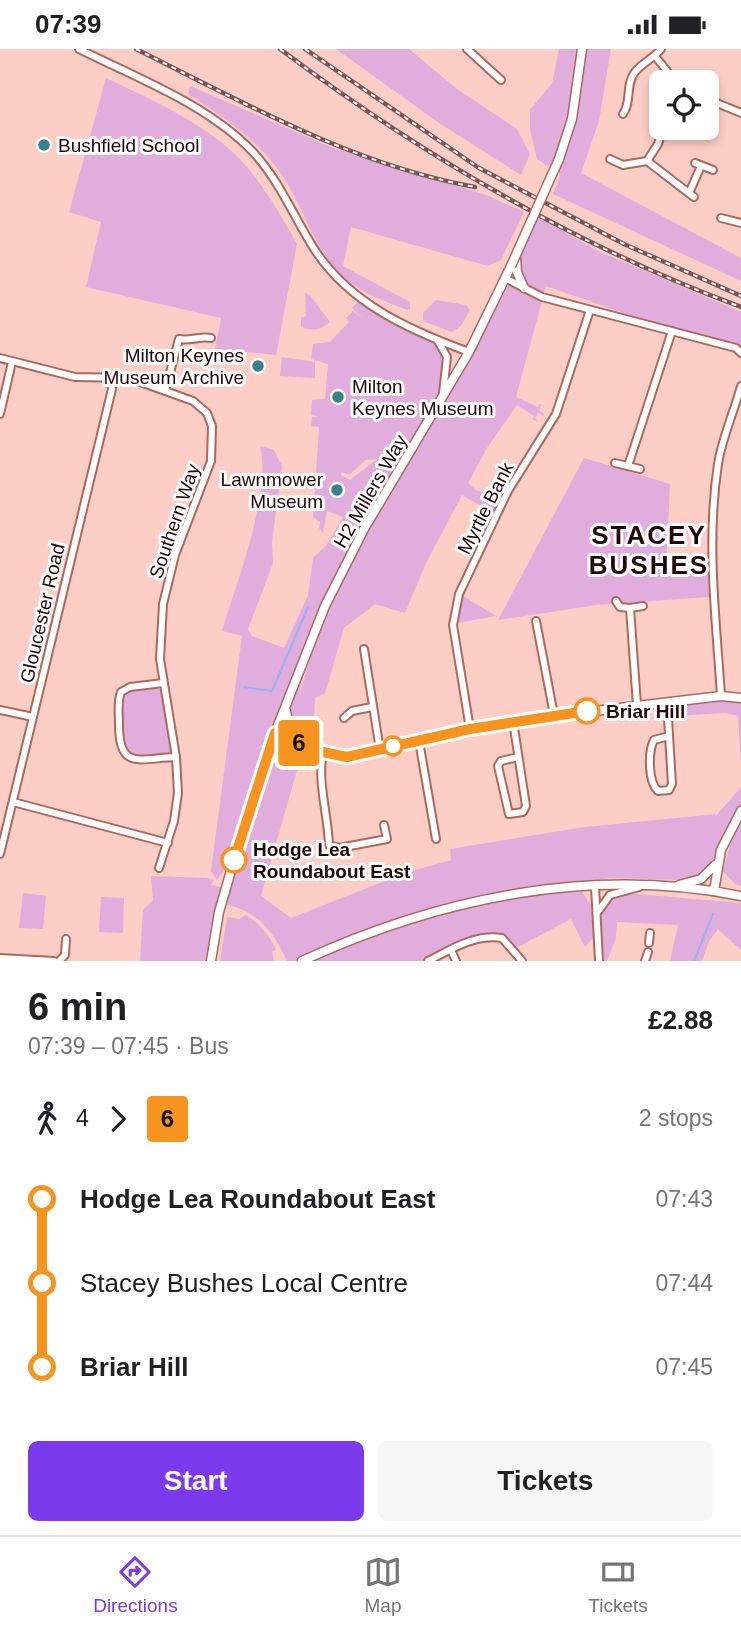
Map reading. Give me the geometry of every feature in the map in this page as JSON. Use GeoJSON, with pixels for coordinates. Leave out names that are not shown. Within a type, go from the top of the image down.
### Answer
{"type":"FeatureCollection","features":[{"type":"Feature","properties":{"kind":"street"},"geometry":{"type":"LineString","coordinates":[[79,49],[204,112],[231,132],[270,172],[331,273],[385,316],[469,352]]}},
{"type":"Feature","properties":{"kind":"street"},"geometry":{"type":"LineString","coordinates":[[467,49],[501,80]]}},
{"type":"Feature","properties":{"kind":"street","name":"H2 Millers Way"},"geometry":{"type":"LineString","coordinates":[[211,961],[226,888],[289,694],[355,545],[469,352],[516,255],[559,159],[572,119],[582,49]]}},
{"type":"Feature","properties":{"kind":"street"},"geometry":{"type":"LineString","coordinates":[[623,114],[629,106],[628,89],[635,72],[661,49]]}},
{"type":"Feature","properties":{"kind":"street"},"geometry":{"type":"LineString","coordinates":[[655,56],[666,70]]}},
{"type":"Feature","properties":{"kind":"street"},"geometry":{"type":"LineString","coordinates":[[719,104],[741,113]]}},
{"type":"Feature","properties":{"kind":"street"},"geometry":{"type":"LineString","coordinates":[[610,159],[623,165],[647,160],[659,140]]}},
{"type":"Feature","properties":{"kind":"street"},"geometry":{"type":"LineString","coordinates":[[647,160],[674,184],[692,194],[698,165],[713,170]]}},
{"type":"Feature","properties":{"kind":"street"},"geometry":{"type":"LineString","coordinates":[[721,218],[741,223]]}},
{"type":"Feature","properties":{"kind":"street"},"geometry":{"type":"LineString","coordinates":[[516,255],[517,272],[524,288]]}},
{"type":"Feature","properties":{"kind":"street"},"geometry":{"type":"LineString","coordinates":[[505,278],[542,297],[736,348],[741,353]]}},
{"type":"Feature","properties":{"kind":"street","name":"Myrtle Bank"},"geometry":{"type":"LineString","coordinates":[[470,729],[453,625],[459,594],[508,491],[556,414],[590,310]]}},
{"type":"Feature","properties":{"kind":"street"},"geometry":{"type":"LineString","coordinates":[[628,466],[672,331]]}},
{"type":"Feature","properties":{"kind":"street"},"geometry":{"type":"LineString","coordinates":[[165,391],[179,339],[191,341],[202,336],[211,338]]}},
{"type":"Feature","properties":{"kind":"street"},"geometry":{"type":"LineString","coordinates":[[432,336],[441,344],[447,357],[440,402]]}},
{"type":"Feature","properties":{"kind":"street","name":"Southern Way"},"geometry":{"type":"LineString","coordinates":[[0,358],[75,377],[129,378],[193,401],[207,413],[214,440],[203,490],[176,555],[163,604],[160,659],[176,757],[178,793],[168,843],[159,868]]}},
{"type":"Feature","properties":{"kind":"street"},"geometry":{"type":"LineString","coordinates":[[0,414],[12,362]]}},
{"type":"Feature","properties":{"kind":"street","name":"Gloucester Road"},"geometry":{"type":"LineString","coordinates":[[0,854],[111,389],[110,379]]}},
{"type":"Feature","properties":{"kind":"street"},"geometry":{"type":"LineString","coordinates":[[721,697],[711,583],[714,502],[718,462],[741,386]]}},
{"type":"Feature","properties":{"kind":"street"},"geometry":{"type":"LineString","coordinates":[[615,463],[640,470]]}},
{"type":"Feature","properties":{"kind":"street"},"geometry":{"type":"LineString","coordinates":[[616,601],[620,607],[643,606]]}},
{"type":"Feature","properties":{"kind":"street"},"geometry":{"type":"LineString","coordinates":[[630,608],[637,705]]}},
{"type":"Feature","properties":{"kind":"street"},"geometry":{"type":"LineString","coordinates":[[536,621],[554,715]]}},
{"type":"Feature","properties":{"kind":"street"},"geometry":{"type":"LineString","coordinates":[[364,649],[380,750]]}},
{"type":"Feature","properties":{"kind":"street"},"geometry":{"type":"LineString","coordinates":[[163,683],[130,687],[121,692],[119,745],[123,754],[131,758],[176,757]]}},
{"type":"Feature","properties":{"kind":"street"},"geometry":{"type":"LineString","coordinates":[[289,694],[285,717],[289,729],[300,744]]}},
{"type":"Feature","properties":{"kind":"street"},"geometry":{"type":"LineString","coordinates":[[275,733],[323,752],[347,757],[470,729],[554,715],[721,697],[741,698]]}},
{"type":"Feature","properties":{"kind":"street"},"geometry":{"type":"LineString","coordinates":[[667,702],[672,784],[668,790],[658,791],[653,786],[650,747],[654,740],[669,736]]}},
{"type":"Feature","properties":{"kind":"street"},"geometry":{"type":"LineString","coordinates":[[344,718],[352,711],[372,707]]}},
{"type":"Feature","properties":{"kind":"street"},"geometry":{"type":"LineString","coordinates":[[0,710],[33,717]]}},
{"type":"Feature","properties":{"kind":"street"},"geometry":{"type":"LineString","coordinates":[[513,722],[526,806],[523,811],[509,814],[498,766],[501,761],[518,757]]}},
{"type":"Feature","properties":{"kind":"street"},"geometry":{"type":"LineString","coordinates":[[419,741],[436,839]]}},
{"type":"Feature","properties":{"kind":"street"},"geometry":{"type":"LineString","coordinates":[[323,752],[320,767],[329,845],[338,848],[387,839],[383,825]]}},
{"type":"Feature","properties":{"kind":"street"},"geometry":{"type":"LineString","coordinates":[[13,802],[168,843]]}},
{"type":"Feature","properties":{"kind":"street"},"geometry":{"type":"LineString","coordinates":[[714,891],[717,863],[727,833],[741,811]]}},
{"type":"Feature","properties":{"kind":"street"},"geometry":{"type":"LineString","coordinates":[[673,887],[701,879],[717,863]]}},
{"type":"Feature","properties":{"kind":"street"},"geometry":{"type":"LineString","coordinates":[[302,961],[378,929],[468,902],[514,893],[595,885],[644,885],[737,895]]}},
{"type":"Feature","properties":{"kind":"street"},"geometry":{"type":"LineString","coordinates":[[595,885],[599,961]]}},
{"type":"Feature","properties":{"kind":"street"},"geometry":{"type":"LineString","coordinates":[[597,913],[610,895],[644,885]]}},
{"type":"Feature","properties":{"kind":"street"},"geometry":{"type":"LineString","coordinates":[[649,943],[650,933]]}},
{"type":"Feature","properties":{"kind":"street"},"geometry":{"type":"LineString","coordinates":[[428,961],[470,940],[486,936],[502,938],[522,961]]}},
{"type":"Feature","properties":{"kind":"street"},"geometry":{"type":"LineString","coordinates":[[0,958],[57,961],[65,955],[66,939]]}},
{"type":"Feature","properties":{"kind":"street"},"geometry":{"type":"LineString","coordinates":[[451,950],[456,961]]}},
{"type":"Feature","properties":{"kind":"street"},"geometry":{"type":"LineString","coordinates":[[645,961],[648,952]]}},
{"type":"Feature","properties":{"kind":"shaded area"},"geometry":{"type":"Polygon","coordinates":[[[336,49],[409,49],[457,89],[517,129],[530,154],[521,175],[439,123],[336,49]]]}},
{"type":"Feature","properties":{"kind":"shaded area"},"geometry":{"type":"Polygon","coordinates":[[[559,49],[611,49],[599,121],[581,173],[741,258],[741,281],[553,194],[561,174],[537,159],[530,129],[530,110],[552,83],[559,49]]]}},
{"type":"Feature","properties":{"kind":"shaded area"},"geometry":{"type":"Polygon","coordinates":[[[106,78],[181,116],[217,139],[247,167],[280,214],[297,244],[276,355],[215,349],[221,318],[86,287],[101,222],[69,212],[106,78]]]}},
{"type":"Feature","properties":{"kind":"shaded area"},"geometry":{"type":"Polygon","coordinates":[[[190,86],[333,148],[486,195],[524,212],[501,260],[488,266],[351,227],[343,266],[410,302],[410,309],[407,310],[366,293],[342,275],[322,250],[292,191],[275,165],[253,141],[188,94],[190,86]]]}},
{"type":"Feature","properties":{"kind":"shaded area"},"geometry":{"type":"Polygon","coordinates":[[[535,215],[596,250],[741,312],[741,354],[546,286],[516,397],[538,407],[540,404],[546,406],[541,405],[539,411],[544,413],[543,416],[538,413],[535,418],[538,422],[533,419],[534,416],[517,405],[487,448],[468,483],[476,490],[502,499],[495,514],[462,495],[426,563],[405,613],[375,604],[344,628],[325,693],[315,698],[314,722],[323,752],[304,746],[261,896],[291,918],[405,873],[451,860],[450,849],[585,827],[716,814],[715,817],[741,787],[741,811],[717,863],[708,874],[686,880],[610,878],[582,882],[582,886],[567,888],[582,892],[591,905],[594,937],[585,947],[571,919],[514,949],[502,938],[486,936],[428,961],[287,961],[270,931],[255,916],[223,904],[211,961],[140,961],[143,910],[153,900],[151,876],[208,878],[214,880],[211,885],[226,888],[233,861],[217,880],[211,871],[242,636],[222,631],[257,513],[262,466],[260,446],[274,450],[282,466],[272,542],[273,563],[248,629],[252,636],[284,648],[308,595],[313,558],[326,546],[343,517],[327,511],[323,533],[319,528],[320,522],[313,517],[319,427],[311,426],[312,417],[320,417],[311,415],[312,400],[325,399],[328,364],[311,359],[313,344],[330,342],[349,322],[346,318],[353,311],[363,319],[352,308],[361,298],[432,336],[447,357],[441,398],[535,215]],[[377,459],[366,460],[349,475],[342,472],[341,475],[350,480],[377,459]],[[321,617],[279,724],[301,680],[300,693],[321,617]]]}},
{"type":"Feature","properties":{"kind":"shaded area"},"geometry":{"type":"Polygon","coordinates":[[[305,293],[310,295],[330,322],[323,327],[313,330],[301,327],[301,318],[306,316],[305,293]]]}},
{"type":"Feature","properties":{"kind":"shaded area"},"geometry":{"type":"Polygon","coordinates":[[[436,300],[466,305],[470,310],[461,326],[452,332],[423,321],[423,313],[436,300]]]}},
{"type":"Feature","properties":{"kind":"shaded area"},"geometry":{"type":"Polygon","coordinates":[[[282,357],[315,362],[315,378],[280,376],[282,357]]]}},
{"type":"Feature","properties":{"kind":"shaded area"},"geometry":{"type":"Polygon","coordinates":[[[584,458],[670,484],[666,568],[696,570],[708,564],[709,597],[596,605],[498,620],[584,458]]]}},
{"type":"Feature","properties":{"kind":"shaded area"},"geometry":{"type":"Polygon","coordinates":[[[463,596],[496,616],[458,623],[463,596]]]}},
{"type":"Feature","properties":{"kind":"shaded area"},"geometry":{"type":"Polygon","coordinates":[[[130,689],[160,689],[173,754],[129,755],[123,740],[120,711],[130,689]]]}},
{"type":"Feature","properties":{"kind":"shaded area"},"geometry":{"type":"Polygon","coordinates":[[[741,701],[741,766],[738,716],[725,713],[674,716],[679,704],[741,701]]]}},
{"type":"Feature","properties":{"kind":"shaded area"},"geometry":{"type":"Polygon","coordinates":[[[741,822],[741,886],[735,884],[723,871],[731,842],[741,822]]]}},
{"type":"Feature","properties":{"kind":"shaded area"},"geometry":{"type":"Polygon","coordinates":[[[23,893],[46,896],[43,929],[19,928],[23,893]]]}},
{"type":"Feature","properties":{"kind":"shaded area"},"geometry":{"type":"Polygon","coordinates":[[[625,893],[741,903],[741,950],[718,929],[709,941],[702,961],[670,961],[678,925],[617,922],[616,938],[607,961],[603,961],[603,912],[608,904],[625,893]]]}},
{"type":"Feature","properties":{"kind":"shaded area"},"geometry":{"type":"Polygon","coordinates":[[[101,897],[124,898],[123,933],[99,932],[101,897]]]}},
{"type":"Feature","properties":{"kind":"shaded area"},"geometry":{"type":"Polygon","coordinates":[[[246,915],[260,926],[270,939],[276,950],[272,951],[274,961],[220,961],[227,917],[239,919],[246,915]]]}},
{"type":"Feature","properties":{"kind":"waterway"},"geometry":{"type":"LineString","coordinates":[[244,687],[272,691],[308,607]]}},
{"type":"Feature","properties":{"kind":"waterway"},"geometry":{"type":"LineString","coordinates":[[694,961],[713,914]]}},
{"type":"Feature","properties":{"kind":"railway"},"geometry":{"type":"LineString","coordinates":[[136,49],[259,111],[343,148],[386,164],[475,187]]}},
{"type":"Feature","properties":{"kind":"railway"},"geometry":{"type":"LineString","coordinates":[[280,49],[389,126],[502,195],[619,256],[741,307]]}},
{"type":"Feature","properties":{"kind":"railway"},"geometry":{"type":"LineString","coordinates":[[305,49],[479,168],[624,244],[741,296]]}},
{"type":"Feature","properties":{"kind":"bus line","name":"6"},"geometry":{"type":"LineString","coordinates":[[234,860],[275,733],[323,752],[347,757],[470,729],[587,711]]}},
{"type":"Feature","properties":{"kind":"place","name":"Bushfield School"},"geometry":{"type":"Point","coordinates":[44,145]}},
{"type":"Feature","properties":{"kind":"place","name":"Milton Keynes Museum Archive"},"geometry":{"type":"Point","coordinates":[258,366]}},
{"type":"Feature","properties":{"kind":"place","name":"Milton Keynes Museum"},"geometry":{"type":"Point","coordinates":[338,397]}},
{"type":"Feature","properties":{"kind":"place","name":"Lawnmower Museum"},"geometry":{"type":"Point","coordinates":[337,490]}},
{"type":"Feature","properties":{"kind":"place","name":"Briar Hill"},"geometry":{"type":"Point","coordinates":[587,711]}},
{"type":"Feature","properties":{"kind":"place","name":"Hodge Lea Roundabout East"},"geometry":{"type":"Point","coordinates":[234,860]}},
{"type":"Feature","properties":{"kind":"district","name":"STACEY BUSHES"},"geometry":{"type":"Point","coordinates":[649,550]}}]}
